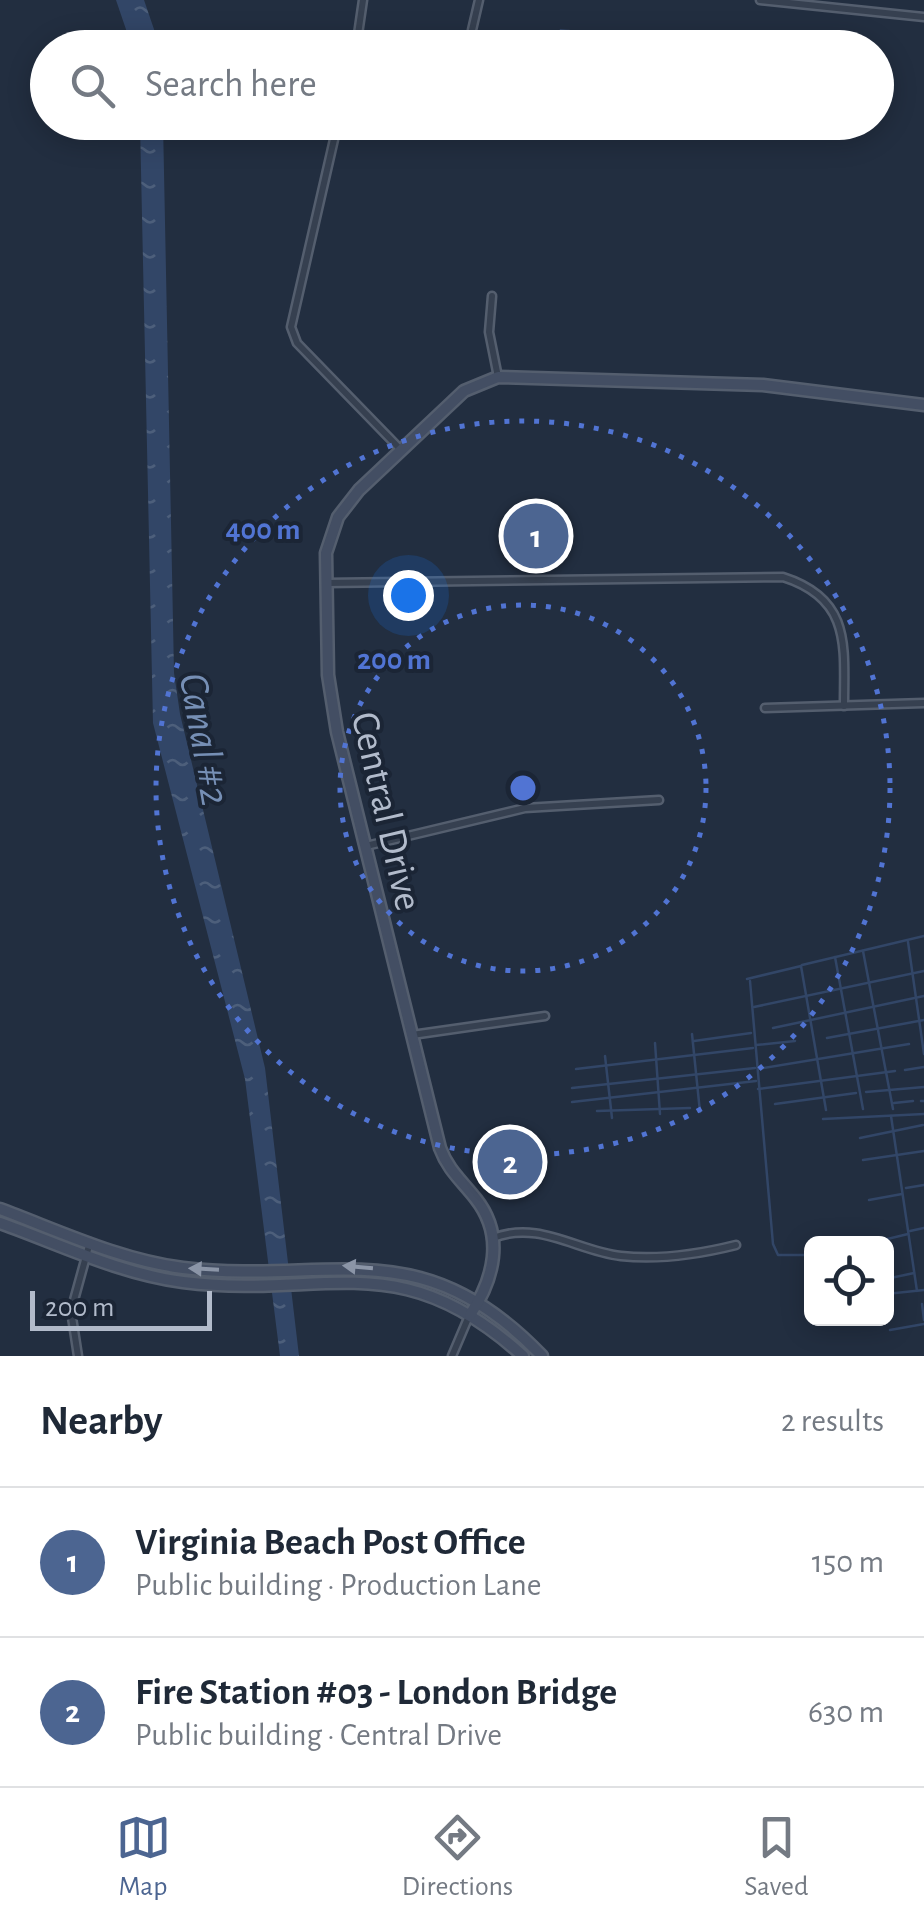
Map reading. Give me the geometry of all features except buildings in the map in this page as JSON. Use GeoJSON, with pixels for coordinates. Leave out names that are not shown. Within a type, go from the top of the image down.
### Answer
{"type":"FeatureCollection","features":[{"type":"Feature","properties":{"kind":"street"},"geometry":{"type":"LineString","coordinates":[[359,30],[363,0]]}},
{"type":"Feature","properties":{"kind":"street"},"geometry":{"type":"LineString","coordinates":[[472,30],[480,0]]}},
{"type":"Feature","properties":{"kind":"street"},"geometry":{"type":"LineString","coordinates":[[760,0],[924,18]]}},
{"type":"Feature","properties":{"kind":"street"},"geometry":{"type":"LineString","coordinates":[[334,140],[291,327],[297,343],[402,451]]}},
{"type":"Feature","properties":{"kind":"street"},"geometry":{"type":"LineString","coordinates":[[492,296],[489,332],[498,377]]}},
{"type":"Feature","properties":{"kind":"street","name":"Central Drive"},"geometry":{"type":"LineString","coordinates":[[493,1238],[478,1201],[444,1161],[332,704],[326,553],[338,517],[464,391],[498,377],[763,384],[924,405]]}},
{"type":"Feature","properties":{"kind":"street"},"geometry":{"type":"LineString","coordinates":[[326,583],[783,576],[817,593],[838,620],[843,639],[844,706]]}},
{"type":"Feature","properties":{"kind":"street"},"geometry":{"type":"LineString","coordinates":[[765,708],[924,703]]}},
{"type":"Feature","properties":{"kind":"street"},"geometry":{"type":"LineString","coordinates":[[364,846],[525,808],[658,800]]}},
{"type":"Feature","properties":{"kind":"street"},"geometry":{"type":"LineString","coordinates":[[412,1034],[544,1016]]}},
{"type":"Feature","properties":{"kind":"street"},"geometry":{"type":"LineString","coordinates":[[0,1209],[88,1248],[184,1282],[303,1280],[394,1284],[470,1315],[523,1356]]}},
{"type":"Feature","properties":{"kind":"street"},"geometry":{"type":"LineString","coordinates":[[0,1223],[151,1263],[257,1270],[302,1267],[389,1271],[430,1281],[478,1303],[542,1356]]}},
{"type":"Feature","properties":{"kind":"street"},"geometry":{"type":"LineString","coordinates":[[452,1356],[490,1278],[493,1238],[540,1232],[603,1253],[634,1257],[705,1253],[736,1245]]}},
{"type":"Feature","properties":{"kind":"street"},"geometry":{"type":"LineString","coordinates":[[78,1356],[71,1311],[88,1248]]}},
{"type":"Feature","properties":{"kind":"water"},"geometry":{"type":"Polygon","coordinates":[[[116,0],[144,0],[154,30],[126,30],[116,0]]]}},
{"type":"Feature","properties":{"kind":"water"},"geometry":{"type":"Polygon","coordinates":[[[140,140],[163,140],[174,673],[180,714],[265,1068],[299,1356],[280,1356],[245,1079],[153,723],[140,140]]]}},
{"type":"Feature","properties":{"kind":"waterway"},"geometry":{"type":"LineString","coordinates":[[802,965],[924,936]]}},
{"type":"Feature","properties":{"kind":"waterway"},"geometry":{"type":"LineString","coordinates":[[908,942],[924,1054]]}},
{"type":"Feature","properties":{"kind":"waterway"},"geometry":{"type":"LineString","coordinates":[[863,951],[893,1109]]}},
{"type":"Feature","properties":{"kind":"waterway"},"geometry":{"type":"LineString","coordinates":[[835,957],[863,1109]]}},
{"type":"Feature","properties":{"kind":"waterway"},"geometry":{"type":"LineString","coordinates":[[747,979],[801,966],[826,1110]]}},
{"type":"Feature","properties":{"kind":"waterway"},"geometry":{"type":"LineString","coordinates":[[754,1007],[924,971]]}},
{"type":"Feature","properties":{"kind":"waterway"},"geometry":{"type":"LineString","coordinates":[[750,981],[773,1244],[778,1255],[804,1255]]}},
{"type":"Feature","properties":{"kind":"waterway"},"geometry":{"type":"LineString","coordinates":[[773,1028],[924,996]]}},
{"type":"Feature","properties":{"kind":"waterway"},"geometry":{"type":"LineString","coordinates":[[827,1038],[924,1020]]}},
{"type":"Feature","properties":{"kind":"waterway"},"geometry":{"type":"LineString","coordinates":[[694,1041],[751,1033]]}},
{"type":"Feature","properties":{"kind":"waterway"},"geometry":{"type":"LineString","coordinates":[[692,1034],[700,1112]]}},
{"type":"Feature","properties":{"kind":"waterway"},"geometry":{"type":"LineString","coordinates":[[756,1045],[795,1041]]}},
{"type":"Feature","properties":{"kind":"waterway"},"geometry":{"type":"LineString","coordinates":[[655,1043],[660,1114]]}},
{"type":"Feature","properties":{"kind":"waterway"},"geometry":{"type":"LineString","coordinates":[[758,1069],[909,1044]]}},
{"type":"Feature","properties":{"kind":"waterway"},"geometry":{"type":"LineString","coordinates":[[576,1069],[753,1048]]}},
{"type":"Feature","properties":{"kind":"waterway"},"geometry":{"type":"LineString","coordinates":[[605,1056],[612,1118]]}},
{"type":"Feature","properties":{"kind":"waterway"},"geometry":{"type":"LineString","coordinates":[[905,1070],[924,1067]]}},
{"type":"Feature","properties":{"kind":"waterway"},"geometry":{"type":"LineString","coordinates":[[572,1088],[755,1068]]}},
{"type":"Feature","properties":{"kind":"waterway"},"geometry":{"type":"LineString","coordinates":[[758,1089],[895,1071]]}},
{"type":"Feature","properties":{"kind":"waterway"},"geometry":{"type":"LineString","coordinates":[[572,1102],[756,1081]]}},
{"type":"Feature","properties":{"kind":"waterway"},"geometry":{"type":"LineString","coordinates":[[866,1092],[924,1087]]}},
{"type":"Feature","properties":{"kind":"waterway"},"geometry":{"type":"LineString","coordinates":[[775,1104],[856,1093]]}},
{"type":"Feature","properties":{"kind":"waterway"},"geometry":{"type":"LineString","coordinates":[[894,1103],[913,1101]]}},
{"type":"Feature","properties":{"kind":"waterway"},"geometry":{"type":"LineString","coordinates":[[597,1111],[690,1108]]}},
{"type":"Feature","properties":{"kind":"waterway"},"geometry":{"type":"LineString","coordinates":[[823,1119],[924,1114]]}},
{"type":"Feature","properties":{"kind":"waterway"},"geometry":{"type":"LineString","coordinates":[[891,1116],[917,1291]]}},
{"type":"Feature","properties":{"kind":"waterway"},"geometry":{"type":"LineString","coordinates":[[860,1138],[923,1125]]}},
{"type":"Feature","properties":{"kind":"waterway"},"geometry":{"type":"LineString","coordinates":[[863,1160],[924,1151]]}},
{"type":"Feature","properties":{"kind":"waterway"},"geometry":{"type":"LineString","coordinates":[[906,1188],[924,1185]]}},
{"type":"Feature","properties":{"kind":"waterway"},"geometry":{"type":"LineString","coordinates":[[869,1200],[902,1194]]}},
{"type":"Feature","properties":{"kind":"waterway"},"geometry":{"type":"LineString","coordinates":[[910,1231],[924,1228]]}},
{"type":"Feature","properties":{"kind":"waterway"},"geometry":{"type":"LineString","coordinates":[[894,1237],[908,1234]]}},
{"type":"Feature","properties":{"kind":"waterway"},"geometry":{"type":"LineString","coordinates":[[894,1277],[914,1273]]}},
{"type":"Feature","properties":{"kind":"waterway"},"geometry":{"type":"LineString","coordinates":[[894,1293],[924,1290]]}},
{"type":"Feature","properties":{"kind":"waterway"},"geometry":{"type":"LineString","coordinates":[[922,1304],[924,1320]]}},
{"type":"Feature","properties":{"kind":"waterway"},"geometry":{"type":"LineString","coordinates":[[890,1330],[924,1324]]}},
{"type":"Feature","properties":{"kind":"place","name":"Virginia Beach Post Office"},"geometry":{"type":"Point","coordinates":[536,536]}},
{"type":"Feature","properties":{"kind":"place","name":"Fire Station #03 - London Bridge"},"geometry":{"type":"Point","coordinates":[510,1162]}},
{"type":"Feature","properties":{"kind":"water label","name":"Canal #2"},"geometry":{"type":"Point","coordinates":[206,739]}}]}
